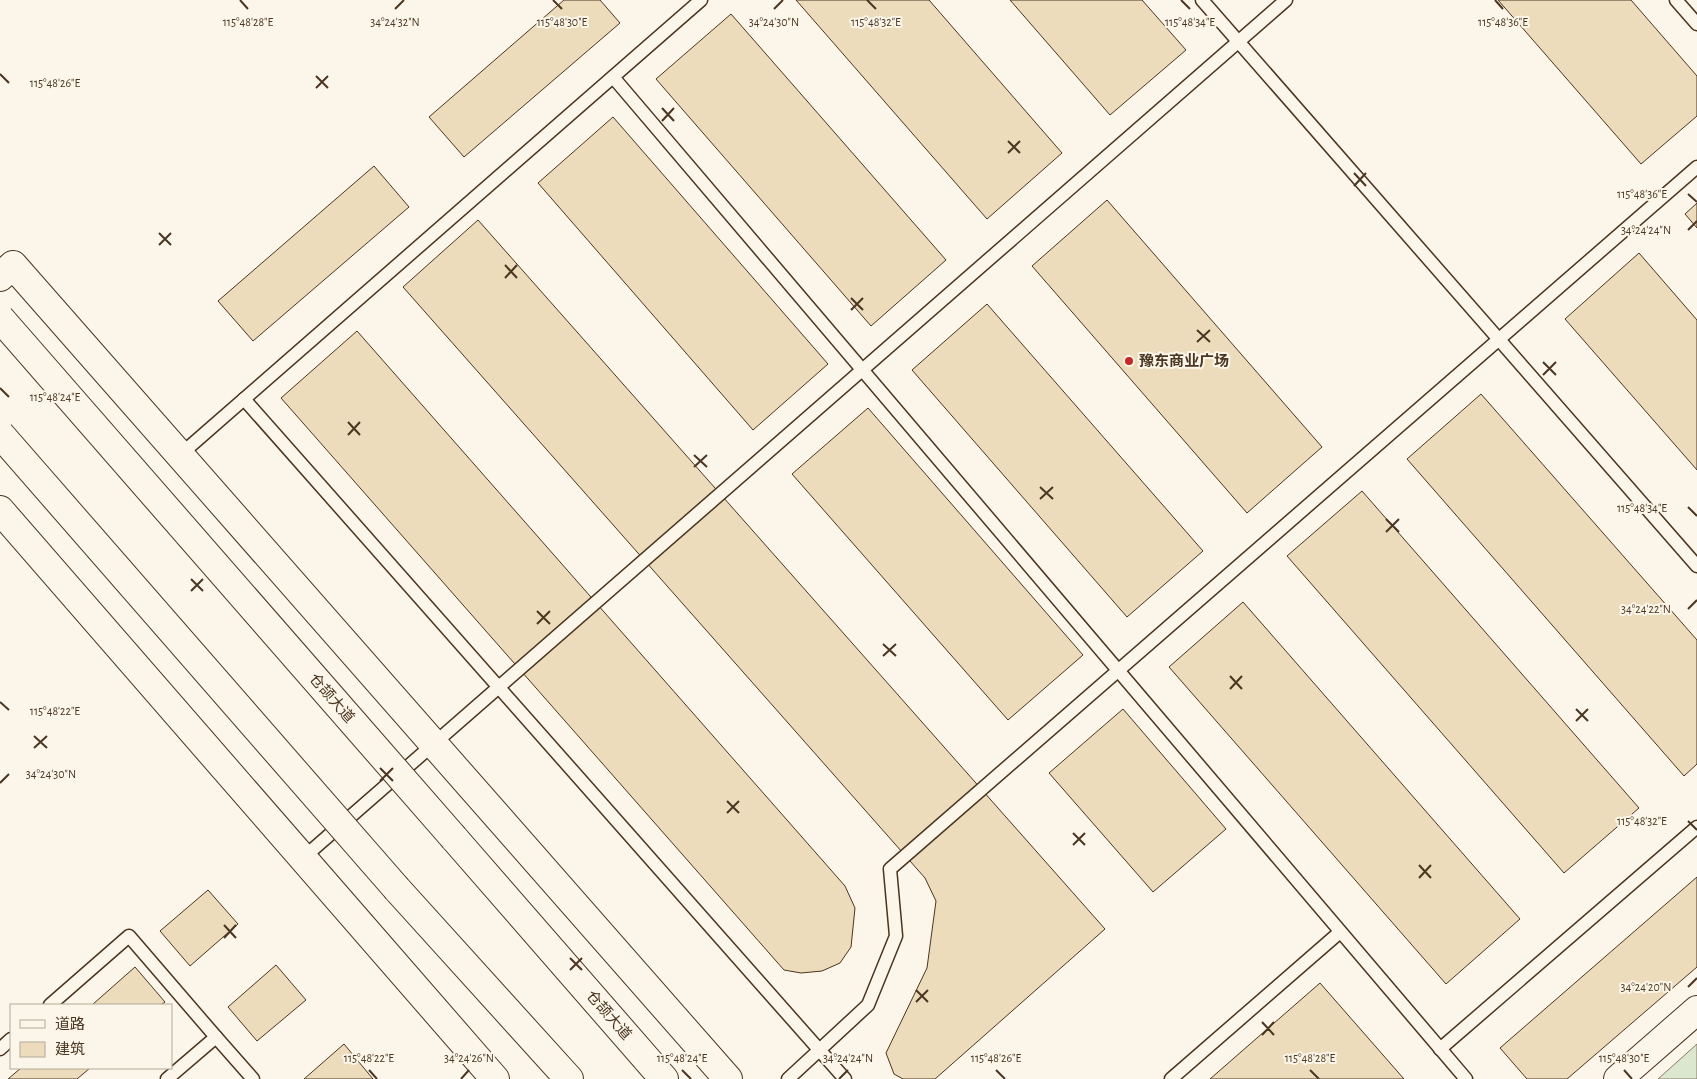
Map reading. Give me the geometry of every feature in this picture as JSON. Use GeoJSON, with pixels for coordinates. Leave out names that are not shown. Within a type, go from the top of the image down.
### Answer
{"type":"FeatureCollection","features":[{"type":"Feature","properties":{"kind":"main road"},"geometry":{"type":"LineString","coordinates":[[0,277],[13,265],[728,1079]]}},
{"type":"Feature","properties":{"kind":"main road","name":"仓颉大道"},"geometry":{"type":"LineString","coordinates":[[0,318],[664,1079]]}},
{"type":"Feature","properties":{"kind":"main road"},"geometry":{"type":"LineString","coordinates":[[0,434],[397,889],[569,1079]]}},
{"type":"Feature","properties":{"kind":"main road"},"geometry":{"type":"LineString","coordinates":[[0,510],[495,1079]]}},
{"type":"Feature","properties":{"kind":"main road"},"geometry":{"type":"LineString","coordinates":[[1618,1079],[1697,1010]]}},
{"type":"Feature","properties":{"kind":"lane"},"geometry":{"type":"LineString","coordinates":[[180,455],[701,0]]}},
{"type":"Feature","properties":{"kind":"lane"},"geometry":{"type":"LineString","coordinates":[[1202,0],[1697,566]]}},
{"type":"Feature","properties":{"kind":"lane"},"geometry":{"type":"LineString","coordinates":[[303,858],[433,742],[1286,0]]}},
{"type":"Feature","properties":{"kind":"lane"},"geometry":{"type":"LineString","coordinates":[[1676,0],[1697,24]]}},
{"type":"Feature","properties":{"kind":"lane"},"geometry":{"type":"LineString","coordinates":[[613,77],[1466,1079]]}},
{"type":"Feature","properties":{"kind":"lane"},"geometry":{"type":"LineString","coordinates":[[788,1079],[868,1005],[896,936],[890,869],[1697,167]]}},
{"type":"Feature","properties":{"kind":"lane"},"geometry":{"type":"LineString","coordinates":[[244,399],[845,1079]]}},
{"type":"Feature","properties":{"kind":"lane"},"geometry":{"type":"LineString","coordinates":[[1440,1049],[1697,826]]}},
{"type":"Feature","properties":{"kind":"lane"},"geometry":{"type":"LineString","coordinates":[[1172,1079],[1340,932]]}},
{"type":"Feature","properties":{"kind":"lane"},"geometry":{"type":"LineString","coordinates":[[51,1004],[129,936],[252,1079]]}},
{"type":"Feature","properties":{"kind":"lane"},"geometry":{"type":"LineString","coordinates":[[167,1079],[216,1037]]}},
{"type":"Feature","properties":{"kind":"lane"},"geometry":{"type":"LineString","coordinates":[[0,1049],[10,1040]]}},
{"type":"Feature","properties":{"kind":"green space"},"geometry":{"type":"Polygon","coordinates":[[[1697,1044],[1697,1079],[1658,1079],[1697,1044]]]}},
{"type":"Feature","properties":{"kind":"building"},"geometry":{"type":"Polygon","coordinates":[[[564,0],[600,0],[620,23],[464,157],[429,117],[564,0]]]}},
{"type":"Feature","properties":{"kind":"building"},"geometry":{"type":"Polygon","coordinates":[[[796,0],[929,0],[1062,153],[987,219],[796,0]]]}},
{"type":"Feature","properties":{"kind":"building"},"geometry":{"type":"Polygon","coordinates":[[[1010,0],[1142,0],[1186,50],[1110,115],[1010,0]]]}},
{"type":"Feature","properties":{"kind":"building"},"geometry":{"type":"Polygon","coordinates":[[[1498,0],[1631,0],[1697,76],[1697,116],[1641,164],[1498,0]]]}},
{"type":"Feature","properties":{"kind":"building"},"geometry":{"type":"Polygon","coordinates":[[[731,14],[946,260],[871,326],[656,79],[731,14]]]}},
{"type":"Feature","properties":{"kind":"building"},"geometry":{"type":"Polygon","coordinates":[[[613,117],[828,364],[753,430],[538,183],[613,117]]]}},
{"type":"Feature","properties":{"kind":"building"},"geometry":{"type":"Polygon","coordinates":[[[374,166],[409,207],[253,341],[218,301],[374,166]]]}},
{"type":"Feature","properties":{"kind":"building"},"geometry":{"type":"Polygon","coordinates":[[[1107,200],[1322,447],[1247,513],[1032,266],[1107,200]]]}},
{"type":"Feature","properties":{"kind":"building"},"geometry":{"type":"Polygon","coordinates":[[[1697,203],[1697,228],[1685,214],[1697,203]]]}},
{"type":"Feature","properties":{"kind":"building"},"geometry":{"type":"Polygon","coordinates":[[[478,220],[1105,929],[935,1079],[903,1079],[894,1074],[886,1053],[927,968],[936,901],[925,878],[403,287],[478,220]]]}},
{"type":"Feature","properties":{"kind":"building"},"geometry":{"type":"Polygon","coordinates":[[[1639,253],[1697,320],[1697,470],[1565,319],[1639,253]]]}},
{"type":"Feature","properties":{"kind":"building"},"geometry":{"type":"Polygon","coordinates":[[[987,304],[1203,551],[1127,617],[912,370],[987,304]]]}},
{"type":"Feature","properties":{"kind":"building"},"geometry":{"type":"Polygon","coordinates":[[[357,331],[845,886],[855,908],[851,947],[840,963],[822,971],[801,973],[784,970],[281,398],[357,331]]]}},
{"type":"Feature","properties":{"kind":"building"},"geometry":{"type":"Polygon","coordinates":[[[1481,394],[1697,640],[1697,764],[1684,776],[1407,459],[1481,394]]]}},
{"type":"Feature","properties":{"kind":"building"},"geometry":{"type":"Polygon","coordinates":[[[868,408],[1083,655],[1008,720],[792,474],[868,408]]]}},
{"type":"Feature","properties":{"kind":"building"},"geometry":{"type":"Polygon","coordinates":[[[1362,491],[1639,808],[1564,873],[1287,556],[1362,491]]]}},
{"type":"Feature","properties":{"kind":"building"},"geometry":{"type":"Polygon","coordinates":[[[1243,602],[1520,919],[1446,984],[1169,667],[1243,602]]]}},
{"type":"Feature","properties":{"kind":"building"},"geometry":{"type":"Polygon","coordinates":[[[1123,709],[1226,829],[1153,892],[1049,773],[1123,709]]]}},
{"type":"Feature","properties":{"kind":"building"},"geometry":{"type":"Polygon","coordinates":[[[1697,877],[1697,967],[1567,1079],[1527,1079],[1500,1048],[1697,877]]]}},
{"type":"Feature","properties":{"kind":"building"},"geometry":{"type":"Polygon","coordinates":[[[208,890],[238,924],[190,966],[160,931],[208,890]]]}},
{"type":"Feature","properties":{"kind":"building"},"geometry":{"type":"Polygon","coordinates":[[[276,965],[306,1000],[257,1041],[228,1007],[276,965]]]}},
{"type":"Feature","properties":{"kind":"building"},"geometry":{"type":"Polygon","coordinates":[[[135,967],[165,1002],[162,1004],[93,1004],[135,967]]]}},
{"type":"Feature","properties":{"kind":"building"},"geometry":{"type":"Polygon","coordinates":[[[1320,983],[1404,1079],[1210,1079],[1320,983]]]}},
{"type":"Feature","properties":{"kind":"building"},"geometry":{"type":"Polygon","coordinates":[[[344,1044],[373,1079],[304,1079],[344,1044]]]}},
{"type":"Feature","properties":{"kind":"building"},"geometry":{"type":"Polygon","coordinates":[[[20,1069],[89,1069],[77,1079],[8,1079],[20,1069]]]}},
{"type":"Feature","properties":{"kind":"place","name":"豫东商业广场"},"geometry":{"type":"Point","coordinates":[1129,361]}}]}
